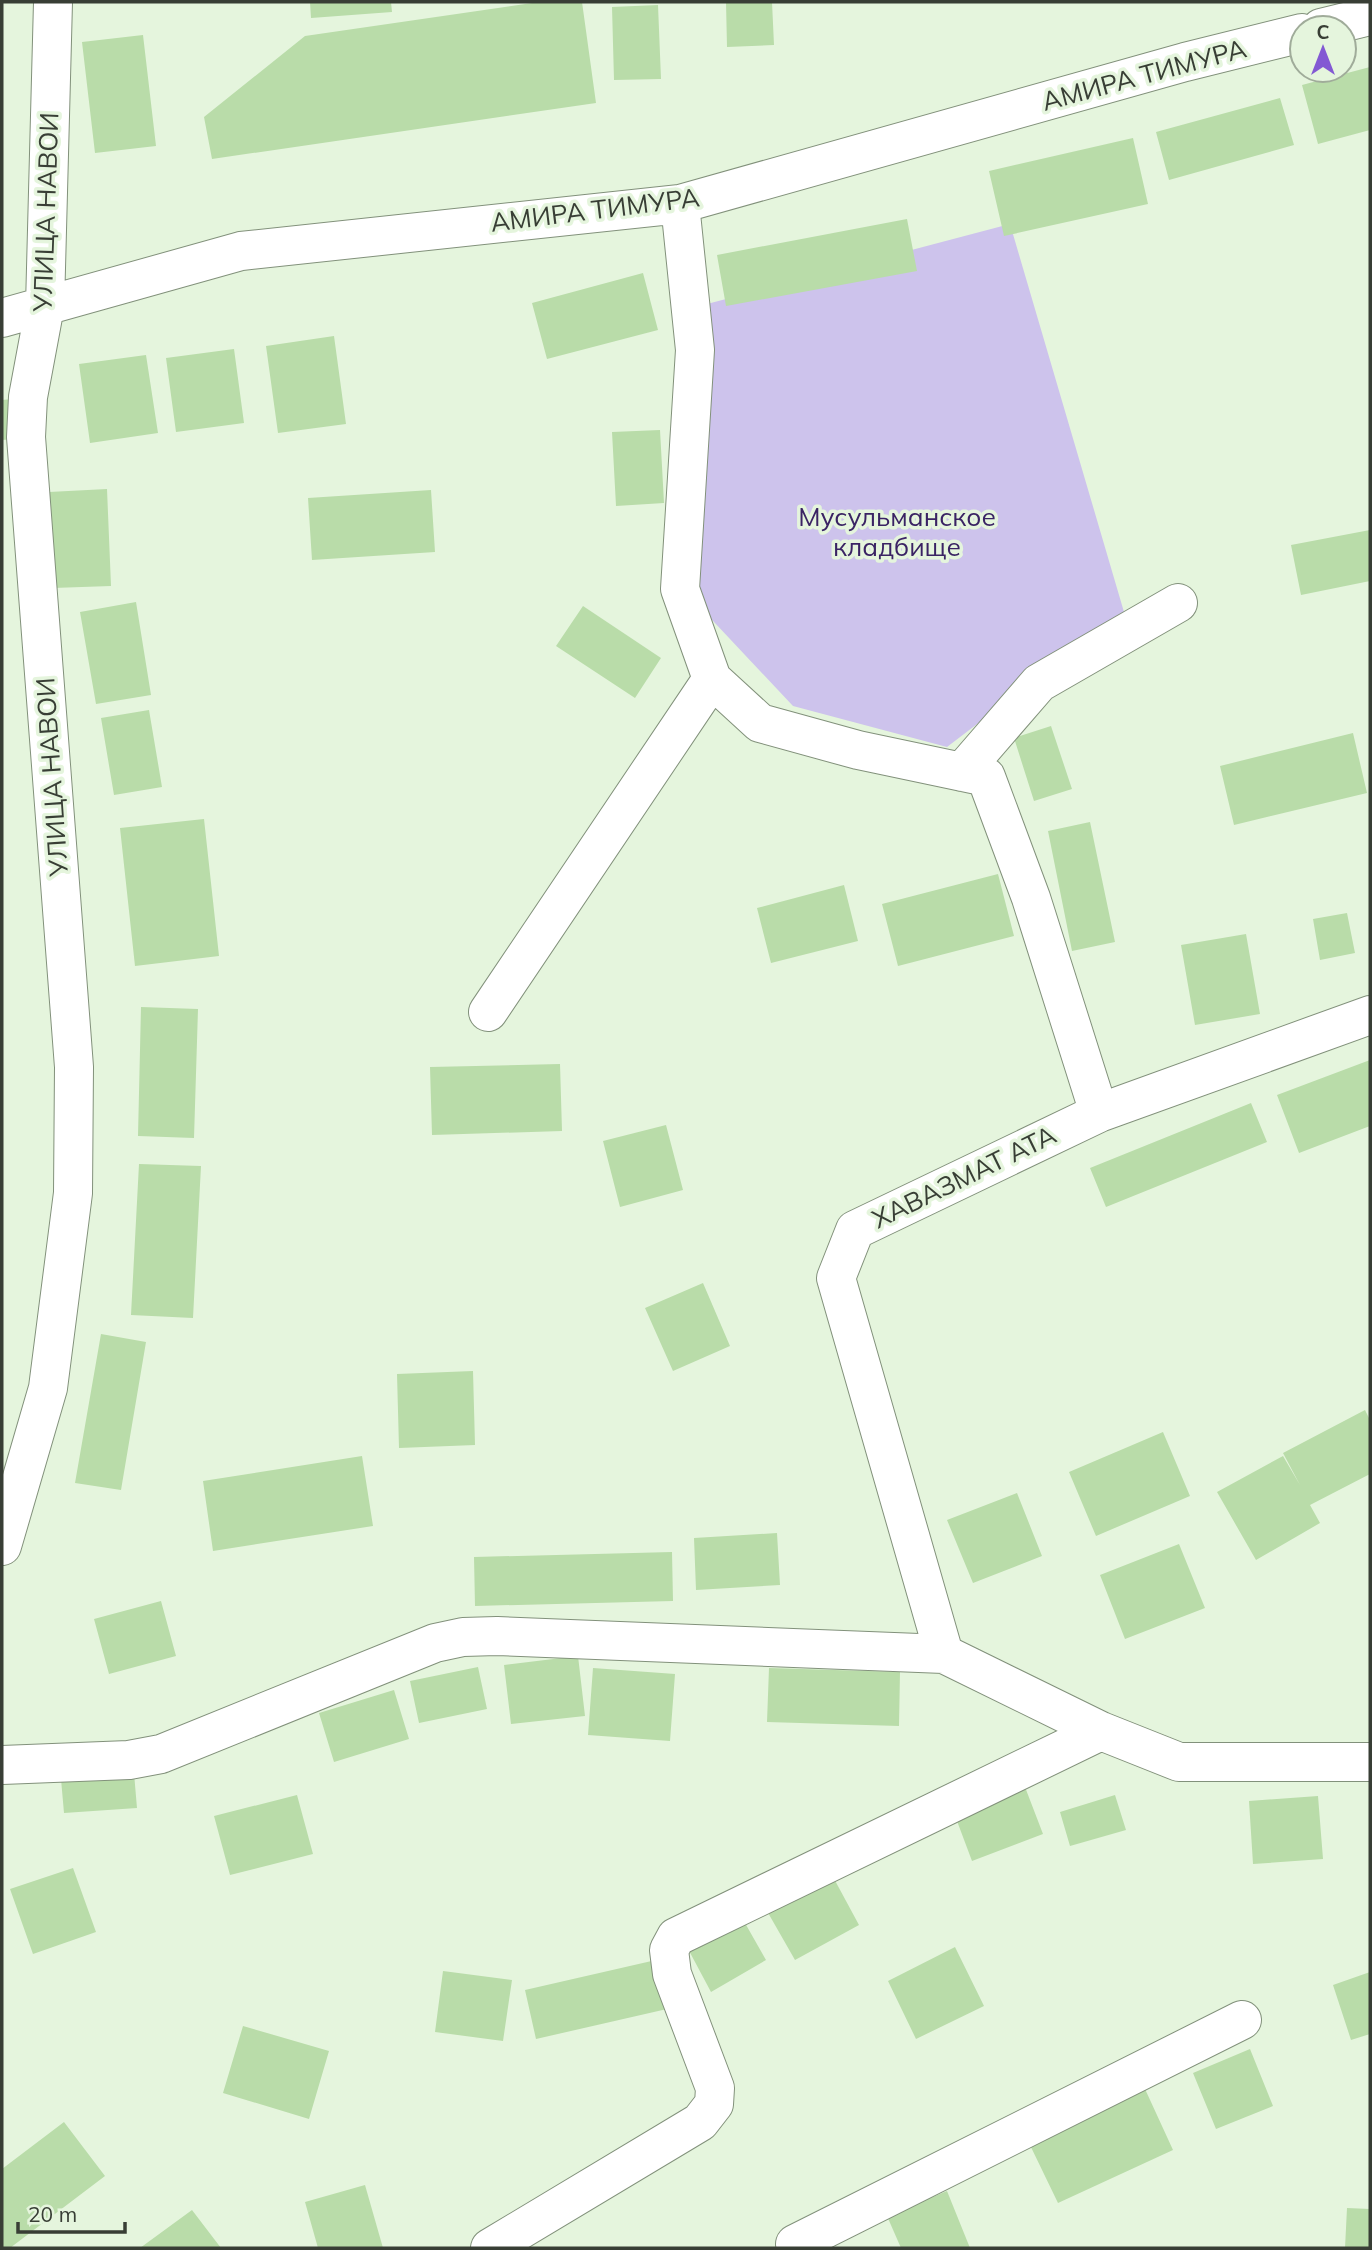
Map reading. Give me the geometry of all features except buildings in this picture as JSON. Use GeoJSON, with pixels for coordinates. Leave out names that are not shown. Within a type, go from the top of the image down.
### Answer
{"type":"FeatureCollection","features":[{"type":"Feature","properties":{"kind":"street","name":"УЛИЦА НАВОИ"},"geometry":{"type":"LineString","coordinates":[[2,1546],[48,1388],[73,1193],[74,1067],[26,437],[28,397],[45,306],[53,2]]}},
{"type":"Feature","properties":{"kind":"street","name":"АМИРА ТИМУРА"},"geometry":{"type":"LineString","coordinates":[[2,318],[241,251],[680,204],[1185,62],[1288,36]]}},
{"type":"Feature","properties":{"kind":"street"},"geometry":{"type":"LineString","coordinates":[[680,204],[695,350],[680,589],[712,679],[760,723],[858,750],[986,777],[1031,898],[1099,1113]]}},
{"type":"Feature","properties":{"kind":"street"},"geometry":{"type":"LineString","coordinates":[[962,772],[1039,683],[1178,603]]}},
{"type":"Feature","properties":{"kind":"street"},"geometry":{"type":"LineString","coordinates":[[488,1012],[712,679]]}},
{"type":"Feature","properties":{"kind":"street","name":"ХАВАЗМАТ АТА"},"geometry":{"type":"LineString","coordinates":[[944,1654],[836,1278],[855,1230],[1099,1113],[1370,1014]]}},
{"type":"Feature","properties":{"kind":"street"},"geometry":{"type":"LineString","coordinates":[[2,1765],[129,1760],[161,1754],[435,1643],[463,1637],[497,1636],[944,1654],[1101,1731],[1179,1762],[1370,1762]]}},
{"type":"Feature","properties":{"kind":"street"},"geometry":{"type":"LineString","coordinates":[[490,2248],[700,2122],[714,2104],[715,2088],[671,1974],[669,1950],[676,1937],[1101,1731]]}},
{"type":"Feature","properties":{"kind":"street"},"geometry":{"type":"LineString","coordinates":[[797,2248],[795,2244],[1242,2020]]}},
{"type":"Feature","properties":{"kind":"green space","name":"Мусульманское кладбище"},"geometry":{"type":"Polygon","coordinates":[[[1010,224],[1124,612],[947,747],[793,706],[699,606],[709,317],[707,304],[1010,224]]]}}]}
